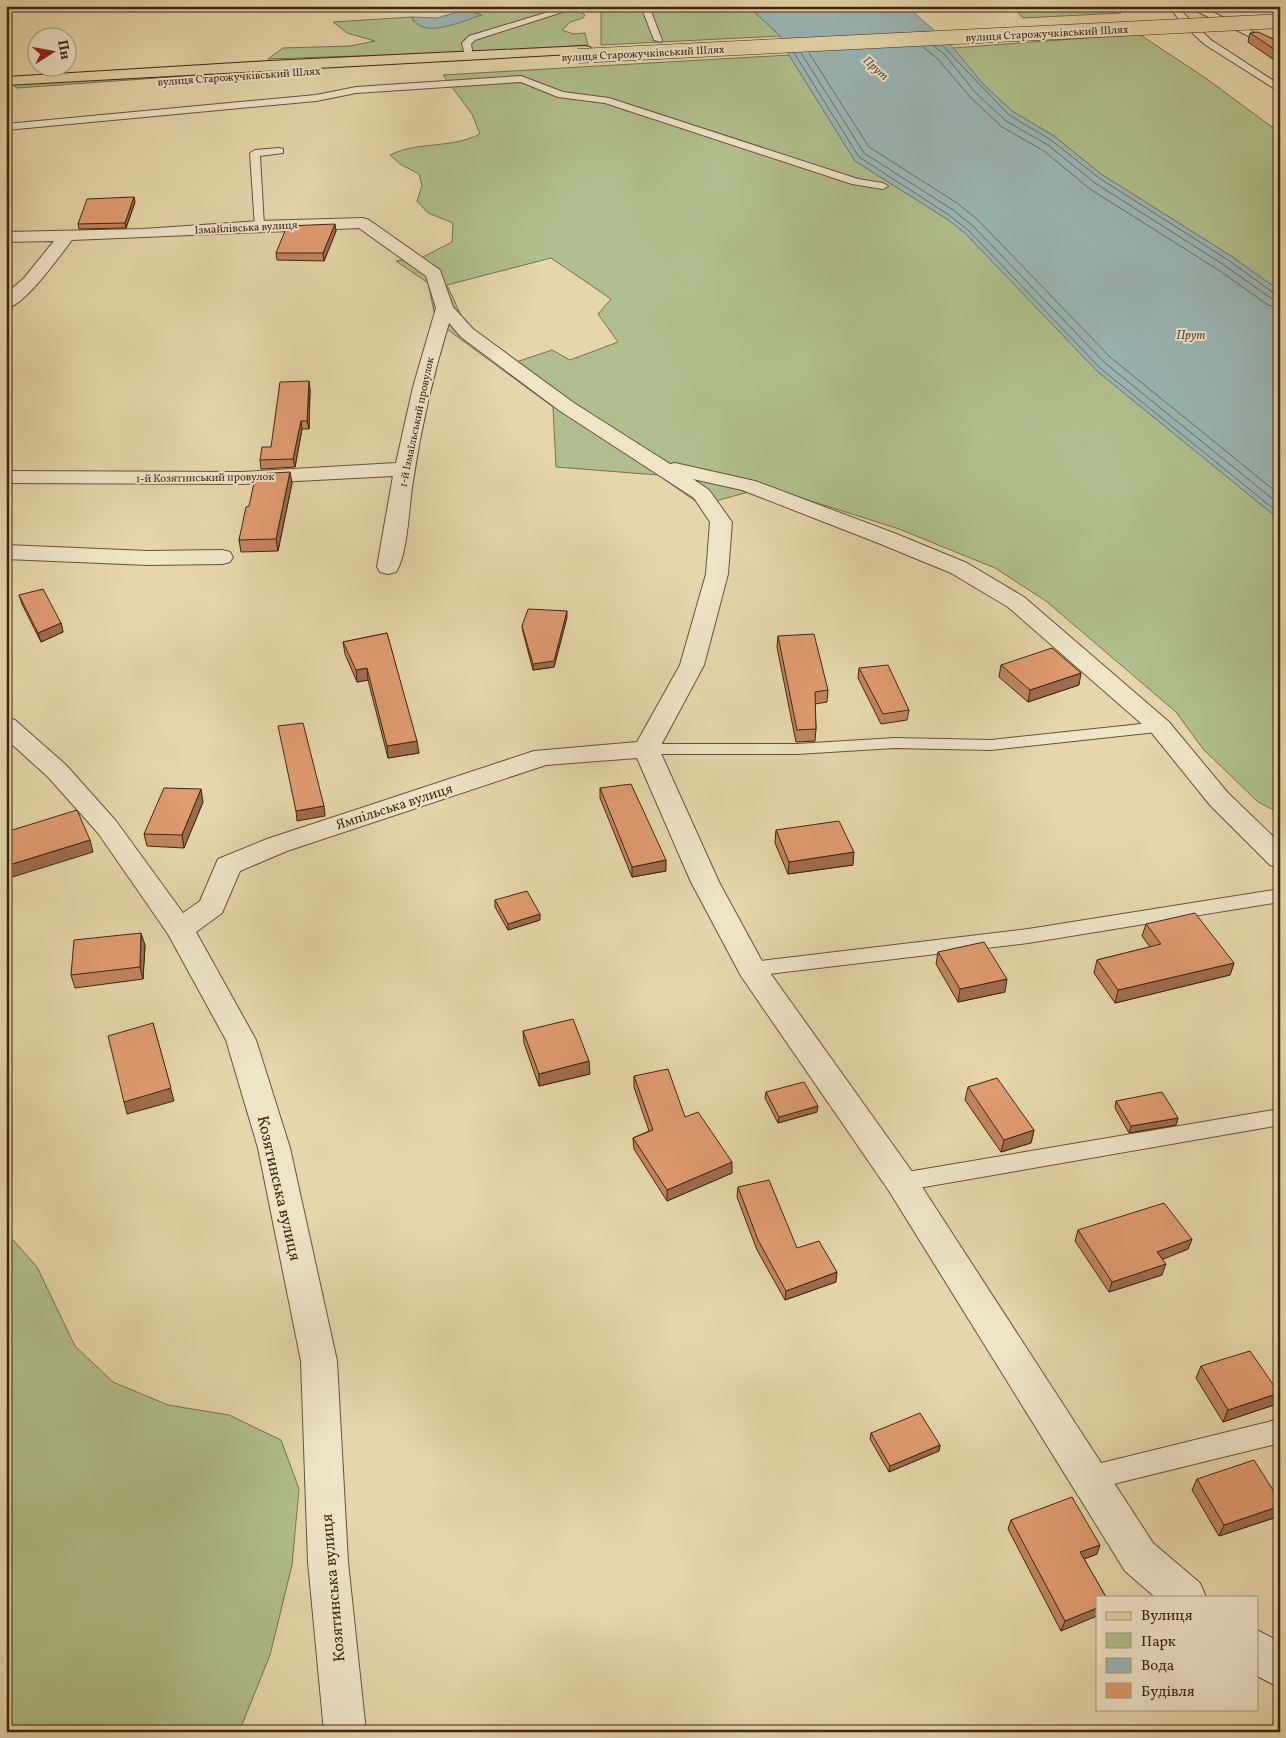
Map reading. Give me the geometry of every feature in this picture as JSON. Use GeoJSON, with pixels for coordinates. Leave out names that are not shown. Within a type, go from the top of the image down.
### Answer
{"type":"FeatureCollection","features":[{"type":"Feature","properties":{"kind":"main road","name":"вулиця Старожучківський Шлях"},"geometry":{"type":"LineString","coordinates":[[6,91],[582,53],[1280,15]]}},
{"type":"Feature","properties":{"kind":"main road","name":"вулиця Старожучківський Шлях"},"geometry":{"type":"LineString","coordinates":[[6,81],[469,56],[582,53],[1280,21]]}},
{"type":"Feature","properties":{"kind":"street","name":"Ізмайлівська вулиця"},"geometry":{"type":"LineString","coordinates":[[6,237],[143,234],[259,226],[363,223],[434,274],[445,308]]}},
{"type":"Feature","properties":{"kind":"street"},"geometry":{"type":"LineString","coordinates":[[6,304],[30,282],[66,237]]}},
{"type":"Feature","properties":{"kind":"street"},"geometry":{"type":"LineString","coordinates":[[445,308],[467,333],[567,407],[702,494],[721,522],[717,574],[692,664],[646,749],[705,882],[751,969],[900,1182],[1139,1557],[1185,1596]]}},
{"type":"Feature","properties":{"kind":"street","name":"1-й Ізмаїльський провулок"},"geometry":{"type":"LineString","coordinates":[[388,567],[394,544],[404,469],[430,354],[445,308]]}},
{"type":"Feature","properties":{"kind":"street"},"geometry":{"type":"LineString","coordinates":[[659,466],[748,485],[959,568],[1016,602],[1160,727],[1219,799],[1280,859]]}},
{"type":"Feature","properties":{"kind":"street","name":"1-й Козятинський провулок"},"geometry":{"type":"LineString","coordinates":[[6,477],[242,478],[404,469]]}},
{"type":"Feature","properties":{"kind":"street"},"geometry":{"type":"LineString","coordinates":[[6,552],[148,558],[222,557]]}},
{"type":"Feature","properties":{"kind":"street","name":"Козятинська вулиця"},"geometry":{"type":"LineString","coordinates":[[6,725],[57,771],[107,827],[180,929],[241,1040],[274,1148],[319,1361],[328,1562],[345,1732]]}},
{"type":"Feature","properties":{"kind":"street","name":"Ямпільська вулиця"},"geometry":{"type":"LineString","coordinates":[[180,929],[212,906],[228,865],[277,845],[543,757],[646,749]]}},
{"type":"Feature","properties":{"kind":"street"},"geometry":{"type":"LineString","coordinates":[[1258,1652],[1280,1667]]}},
{"type":"Feature","properties":{"kind":"lane"},"geometry":{"type":"LineString","coordinates":[[645,6],[658,40]]}},
{"type":"Feature","properties":{"kind":"lane"},"geometry":{"type":"LineString","coordinates":[[1173,7],[1196,7],[1280,48]]}},
{"type":"Feature","properties":{"kind":"lane"},"geometry":{"type":"LineString","coordinates":[[1173,7],[1193,30],[1208,42],[1280,89]]}},
{"type":"Feature","properties":{"kind":"lane"},"geometry":{"type":"LineString","coordinates":[[469,56],[466,43],[472,38],[571,8]]}},
{"type":"Feature","properties":{"kind":"lane"},"geometry":{"type":"LineString","coordinates":[[6,127],[316,98],[356,90],[521,79],[533,81],[544,90],[577,99],[606,100],[856,182],[883,186]]}},
{"type":"Feature","properties":{"kind":"lane"},"geometry":{"type":"LineString","coordinates":[[259,226],[255,153],[279,151]]}},
{"type":"Feature","properties":{"kind":"lane"},"geometry":{"type":"LineString","coordinates":[[646,749],[797,748],[895,743],[991,745],[1160,727]]}},
{"type":"Feature","properties":{"kind":"lane"},"geometry":{"type":"LineString","coordinates":[[751,969],[1028,936],[1280,895]]}},
{"type":"Feature","properties":{"kind":"lane"},"geometry":{"type":"LineString","coordinates":[[900,1182],[1280,1116]]}},
{"type":"Feature","properties":{"kind":"lane"},"geometry":{"type":"LineString","coordinates":[[1089,1478],[1280,1431]]}},
{"type":"Feature","properties":{"kind":"green space"},"geometry":{"type":"Polygon","coordinates":[[[464,6],[491,6],[503,10],[526,6],[577,6],[579,11],[585,15],[583,18],[570,22],[562,30],[573,34],[585,33],[588,45],[503,51],[268,59],[283,48],[350,46],[375,41],[347,33],[333,22],[412,17],[413,21],[449,25],[480,15],[464,6]]]}},
{"type":"Feature","properties":{"kind":"green space"},"geometry":{"type":"Polygon","coordinates":[[[601,6],[748,6],[780,36],[601,45],[601,6]]]}},
{"type":"Feature","properties":{"kind":"green space"},"geometry":{"type":"Polygon","coordinates":[[[1012,6],[1112,6],[1121,13],[1023,18],[1012,6]]]}},
{"type":"Feature","properties":{"kind":"green space"},"geometry":{"type":"Polygon","coordinates":[[[1139,34],[1207,79],[1280,133],[1280,291],[1231,256],[1101,174],[1054,136],[1012,111],[983,84],[953,48],[1139,34]]]}},
{"type":"Feature","properties":{"kind":"green space"},"geometry":{"type":"Polygon","coordinates":[[[789,55],[855,161],[947,219],[966,234],[1097,371],[1280,520],[1280,813],[1258,802],[1203,749],[1176,712],[1046,601],[995,568],[899,529],[767,487],[701,505],[658,475],[556,467],[553,407],[436,321],[428,283],[396,261],[421,258],[452,242],[453,223],[428,213],[417,201],[422,186],[419,174],[400,164],[390,155],[412,148],[458,142],[480,134],[472,114],[443,75],[789,55]],[[551,258],[447,285],[466,326],[516,362],[552,350],[570,360],[618,342],[598,314],[611,299],[551,258]]]}},
{"type":"Feature","properties":{"kind":"green space"},"geometry":{"type":"Polygon","coordinates":[[[269,70],[17,88],[13,85],[20,82],[269,70]]]}},
{"type":"Feature","properties":{"kind":"green space"},"geometry":{"type":"Polygon","coordinates":[[[6,1232],[37,1267],[75,1346],[113,1382],[168,1405],[229,1415],[281,1440],[299,1489],[292,1565],[270,1655],[239,1732],[6,1732],[6,1232]]]}},
{"type":"Feature","properties":{"kind":"water"},"geometry":{"type":"Polygon","coordinates":[[[401,6],[464,6],[482,15],[444,27],[425,28],[417,24],[412,17],[437,18],[458,12],[412,10],[401,6]]]}},
{"type":"Feature","properties":{"kind":"water","name":"Прут"},"geometry":{"type":"Polygon","coordinates":[[[748,6],[906,6],[950,44],[983,84],[1012,111],[1054,136],[1101,174],[1231,256],[1280,291],[1280,520],[1097,371],[966,234],[947,219],[855,161],[789,55],[780,36],[748,6]]]}},
{"type":"Feature","properties":{"kind":"building"},"geometry":{"type":"Polygon","coordinates":[[[1258,32],[1280,42],[1280,53],[1250,33],[1258,32]]]}},
{"type":"Feature","properties":{"kind":"building"},"geometry":{"type":"Polygon","coordinates":[[[134,197],[125,223],[78,224],[87,199],[134,197]]]}},
{"type":"Feature","properties":{"kind":"building"},"geometry":{"type":"Polygon","coordinates":[[[335,224],[323,253],[276,253],[287,226],[335,224]]]}},
{"type":"Feature","properties":{"kind":"building"},"geometry":{"type":"Polygon","coordinates":[[[309,381],[307,421],[301,421],[293,459],[260,460],[262,447],[271,447],[280,382],[309,381]]]}},
{"type":"Feature","properties":{"kind":"building"},"geometry":{"type":"Polygon","coordinates":[[[290,472],[276,539],[239,540],[256,474],[290,472]]]}},
{"type":"Feature","properties":{"kind":"building"},"geometry":{"type":"Polygon","coordinates":[[[43,589],[61,623],[38,633],[19,595],[43,589]]]}},
{"type":"Feature","properties":{"kind":"building"},"geometry":{"type":"Polygon","coordinates":[[[528,609],[567,611],[554,661],[533,664],[522,626],[528,609]]]}},
{"type":"Feature","properties":{"kind":"building"},"geometry":{"type":"Polygon","coordinates":[[[387,633],[417,741],[387,746],[367,668],[356,670],[343,642],[387,633]]]}},
{"type":"Feature","properties":{"kind":"building"},"geometry":{"type":"Polygon","coordinates":[[[814,634],[828,690],[815,692],[816,729],[797,730],[778,636],[814,634]]]}},
{"type":"Feature","properties":{"kind":"building"},"geometry":{"type":"Polygon","coordinates":[[[1052,648],[1081,673],[1030,690],[1001,665],[1052,648]]]}},
{"type":"Feature","properties":{"kind":"building"},"geometry":{"type":"Polygon","coordinates":[[[888,665],[909,710],[883,714],[859,668],[888,665]]]}},
{"type":"Feature","properties":{"kind":"building"},"geometry":{"type":"Polygon","coordinates":[[[303,723],[324,806],[296,811],[278,726],[303,723]]]}},
{"type":"Feature","properties":{"kind":"building"},"geometry":{"type":"Polygon","coordinates":[[[631,784],[666,860],[632,867],[600,788],[631,784]]]}},
{"type":"Feature","properties":{"kind":"building"},"geometry":{"type":"Polygon","coordinates":[[[164,788],[201,789],[182,835],[144,834],[164,788]]]}},
{"type":"Feature","properties":{"kind":"building"},"geometry":{"type":"Polygon","coordinates":[[[77,810],[90,840],[6,866],[6,832],[77,810]]]}},
{"type":"Feature","properties":{"kind":"building"},"geometry":{"type":"Polygon","coordinates":[[[839,821],[854,852],[789,862],[776,830],[839,821]]]}},
{"type":"Feature","properties":{"kind":"building"},"geometry":{"type":"Polygon","coordinates":[[[527,891],[540,914],[508,924],[495,900],[527,891]]]}},
{"type":"Feature","properties":{"kind":"building"},"geometry":{"type":"Polygon","coordinates":[[[1195,913],[1234,963],[1118,990],[1097,960],[1161,944],[1146,924],[1195,913]]]}},
{"type":"Feature","properties":{"kind":"building"},"geometry":{"type":"Polygon","coordinates":[[[141,933],[140,967],[71,975],[74,940],[141,933]]]}},
{"type":"Feature","properties":{"kind":"building"},"geometry":{"type":"Polygon","coordinates":[[[984,942],[1007,979],[960,989],[938,952],[984,942]]]}},
{"type":"Feature","properties":{"kind":"building"},"geometry":{"type":"Polygon","coordinates":[[[573,1019],[589,1061],[539,1074],[523,1031],[573,1019]]]}},
{"type":"Feature","properties":{"kind":"building"},"geometry":{"type":"Polygon","coordinates":[[[153,1023],[171,1088],[124,1102],[108,1036],[153,1023]]]}},
{"type":"Feature","properties":{"kind":"building"},"geometry":{"type":"Polygon","coordinates":[[[668,1069],[685,1117],[698,1112],[732,1162],[667,1190],[633,1138],[653,1130],[634,1076],[668,1069]]]}},
{"type":"Feature","properties":{"kind":"building"},"geometry":{"type":"Polygon","coordinates":[[[997,1078],[1034,1130],[1004,1140],[968,1087],[997,1078]]]}},
{"type":"Feature","properties":{"kind":"building"},"geometry":{"type":"Polygon","coordinates":[[[804,1082],[818,1106],[779,1117],[766,1092],[804,1082]]]}},
{"type":"Feature","properties":{"kind":"building"},"geometry":{"type":"Polygon","coordinates":[[[1162,1092],[1178,1118],[1131,1126],[1116,1101],[1162,1092]]]}},
{"type":"Feature","properties":{"kind":"building"},"geometry":{"type":"Polygon","coordinates":[[[769,1180],[797,1248],[819,1241],[837,1272],[786,1291],[758,1240],[738,1187],[769,1180]]]}},
{"type":"Feature","properties":{"kind":"building"},"geometry":{"type":"Polygon","coordinates":[[[1164,1203],[1192,1239],[1157,1252],[1166,1264],[1112,1282],[1078,1230],[1164,1203]]]}},
{"type":"Feature","properties":{"kind":"building"},"geometry":{"type":"Polygon","coordinates":[[[1250,1351],[1279,1393],[1228,1410],[1201,1366],[1250,1351]]]}},
{"type":"Feature","properties":{"kind":"building"},"geometry":{"type":"Polygon","coordinates":[[[920,1413],[940,1445],[890,1466],[871,1433],[920,1413]]]}},
{"type":"Feature","properties":{"kind":"building"},"geometry":{"type":"Polygon","coordinates":[[[1254,1460],[1280,1501],[1280,1506],[1224,1525],[1197,1479],[1254,1460]]]}},
{"type":"Feature","properties":{"kind":"building"},"geometry":{"type":"Polygon","coordinates":[[[1072,1497],[1100,1545],[1080,1552],[1105,1596],[1096,1596],[1096,1608],[1065,1621],[1011,1520],[1072,1497]]]}},
{"type":"Feature","properties":{"kind":"waterway"},"geometry":{"type":"LineString","coordinates":[[464,11],[493,6]]}}]}
